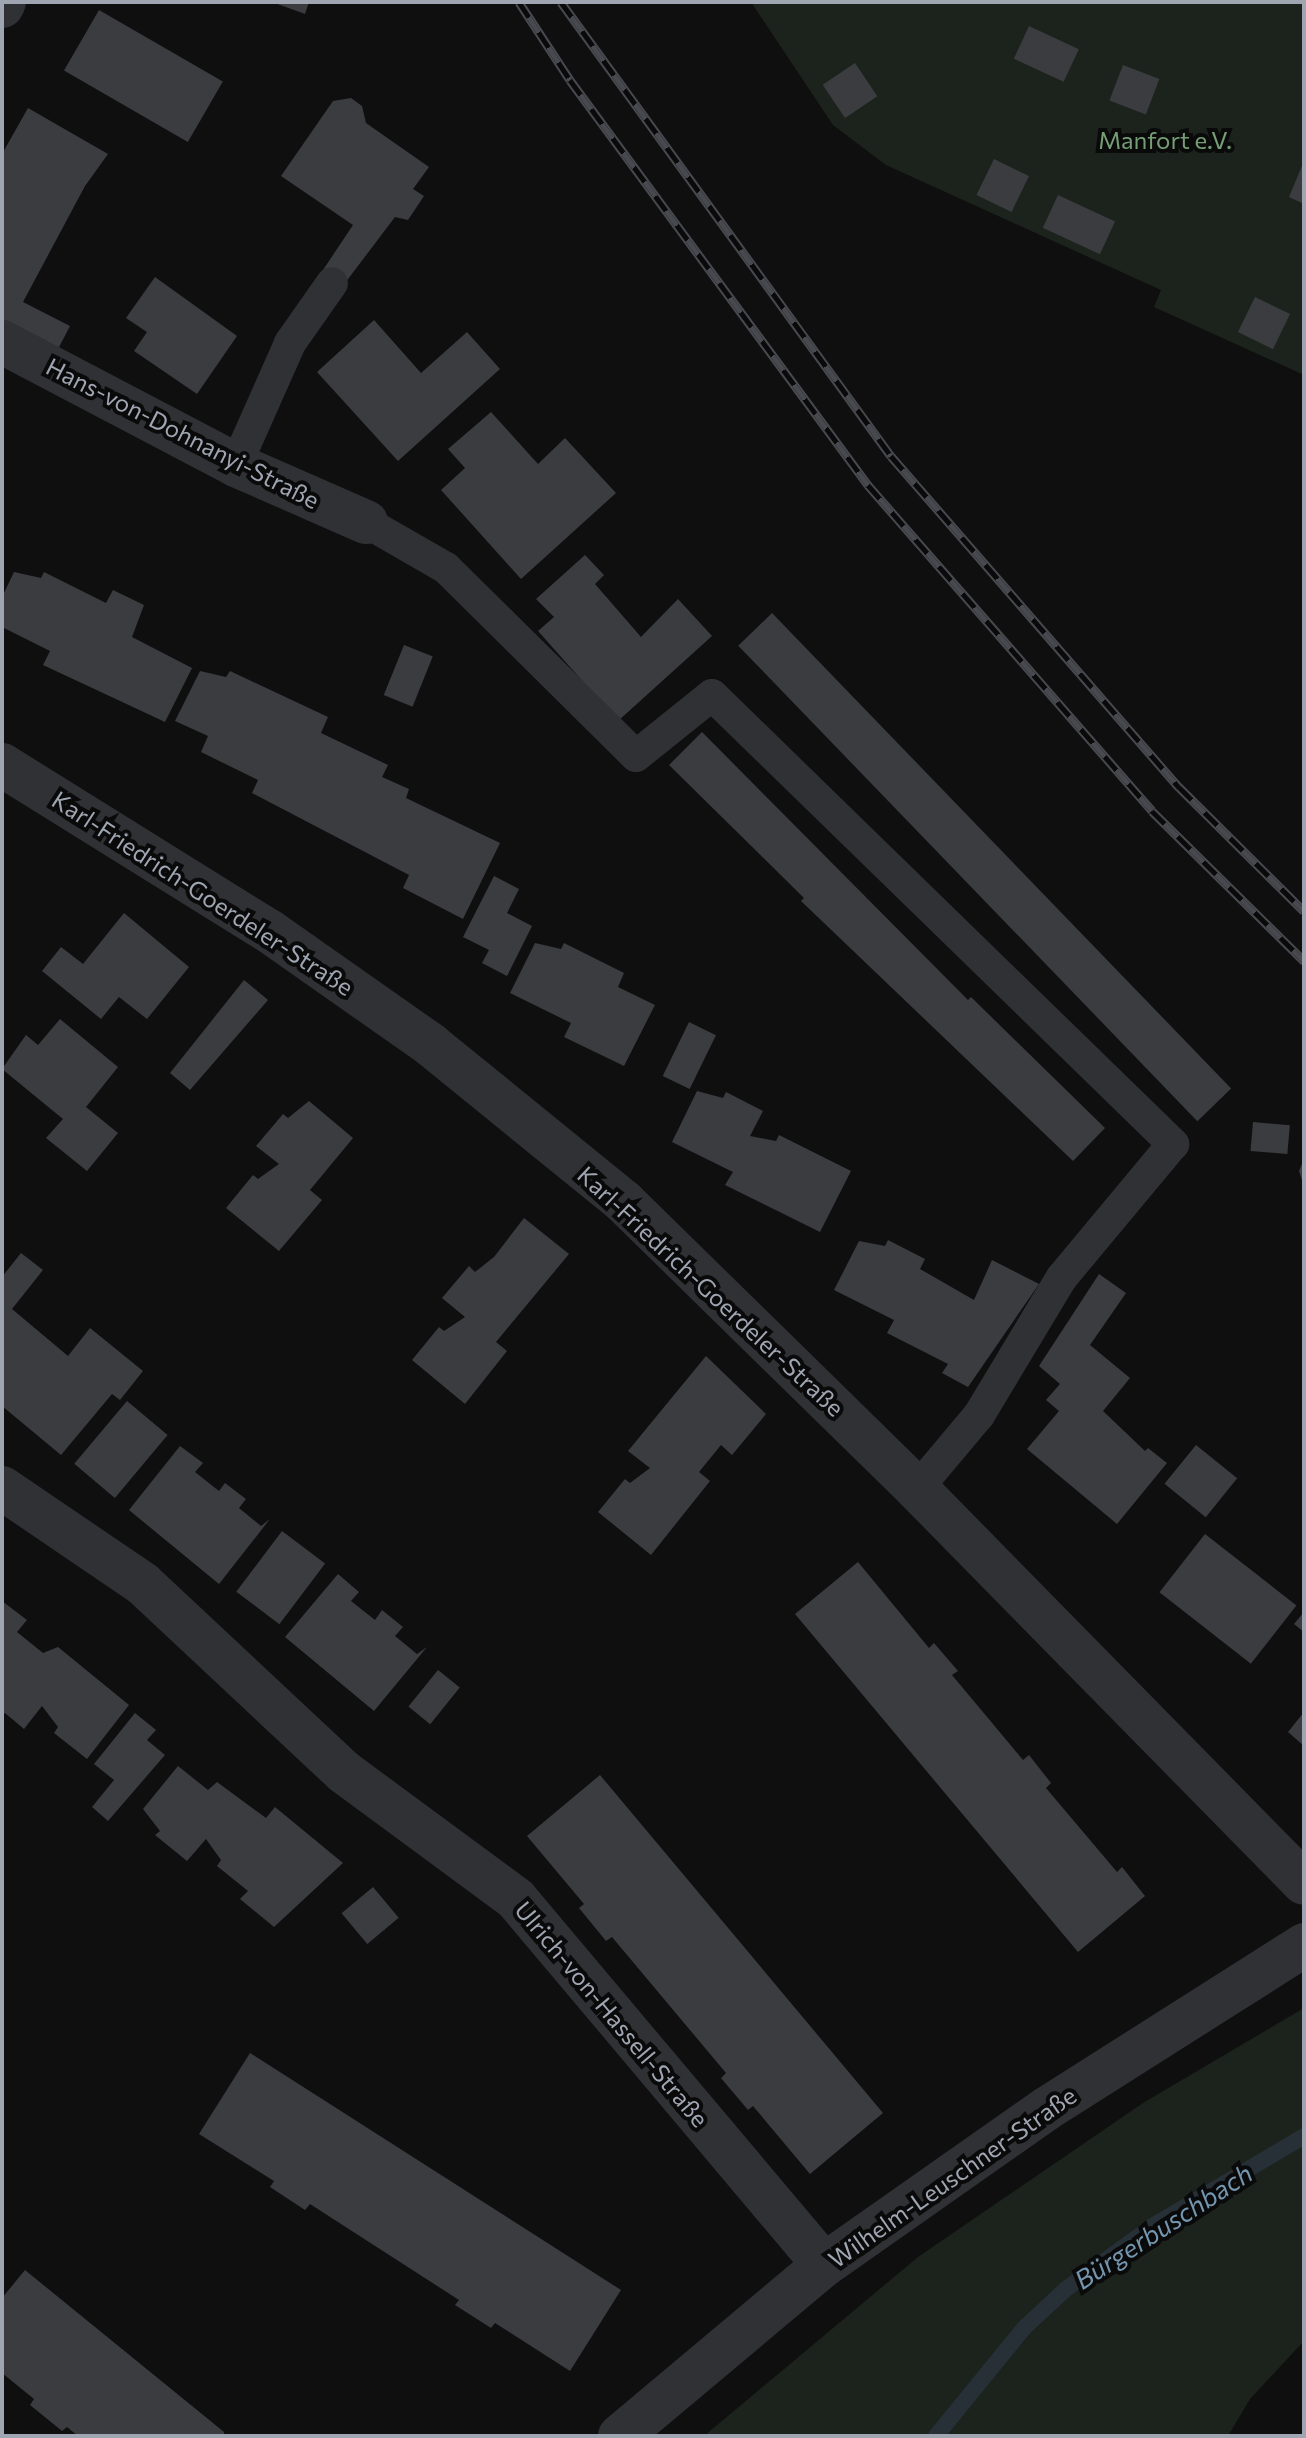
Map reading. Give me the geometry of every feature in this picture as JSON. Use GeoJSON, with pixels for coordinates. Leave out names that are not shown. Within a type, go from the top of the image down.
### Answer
{"type":"FeatureCollection","features":[{"type":"Feature","properties":{"kind":"street","name":"Hans-von-Dohnanyi-Straße"},"geometry":{"type":"LineString","coordinates":[[2,342],[236,465],[366,522]]}},
{"type":"Feature","properties":{"kind":"street","name":"Karl-Friedrich-Goerdeler-Straße"},"geometry":{"type":"LineString","coordinates":[[7,777],[269,931],[431,1045],[624,1202],[917,1489],[1304,1883]]}},
{"type":"Feature","properties":{"kind":"street","name":"Ulrich-von-Hassell-Straße"},"geometry":{"type":"LineString","coordinates":[[2,1488],[142,1583],[344,1772],[516,1899],[824,2265]]}},
{"type":"Feature","properties":{"kind":"street","name":"Wilhelm-Leuschner-Straße"},"geometry":{"type":"LineString","coordinates":[[620,2436],[824,2265],[1046,2109],[1304,1945]]}},
{"type":"Feature","properties":{"kind":"lane"},"geometry":{"type":"LineString","coordinates":[[236,465],[290,343],[332,283]]}},
{"type":"Feature","properties":{"kind":"lane"},"geometry":{"type":"LineString","coordinates":[[366,522],[446,568],[636,756],[712,695],[1173,1144],[1062,1277],[979,1415],[917,1489]]}},
{"type":"Feature","properties":{"kind":"green space","name":"Manfort e.V."},"geometry":{"type":"Polygon","coordinates":[[[751,2],[1304,2],[1304,375],[1154,307],[1161,290],[886,165],[833,125],[751,2]]]}},
{"type":"Feature","properties":{"kind":"green space"},"geometry":{"type":"Polygon","coordinates":[[[1304,2008],[1304,2341],[1250,2399],[1228,2436],[704,2436],[918,2257],[1143,2103],[1304,2008]]]}},
{"type":"Feature","properties":{"kind":"building"},"geometry":{"type":"Polygon","coordinates":[[[272,2],[309,2],[305,14],[272,2]]]}},
{"type":"Feature","properties":{"kind":"building"},"geometry":{"type":"Polygon","coordinates":[[[99,10],[223,81],[188,142],[64,71],[99,10]]]}},
{"type":"Feature","properties":{"kind":"building"},"geometry":{"type":"Polygon","coordinates":[[[1029,26],[1079,49],[1064,82],[1014,59],[1029,26]]]}},
{"type":"Feature","properties":{"kind":"building"},"geometry":{"type":"Polygon","coordinates":[[[855,63],[877,96],[845,118],[823,85],[855,63]]]}},
{"type":"Feature","properties":{"kind":"building"},"geometry":{"type":"Polygon","coordinates":[[[1123,65],[1159,79],[1146,114],[1109,100],[1123,65]]]}},
{"type":"Feature","properties":{"kind":"building"},"geometry":{"type":"Polygon","coordinates":[[[351,98],[362,106],[366,123],[429,167],[413,189],[424,196],[408,220],[395,217],[342,287],[321,273],[353,225],[281,176],[333,101],[351,98]]]}},
{"type":"Feature","properties":{"kind":"building"},"geometry":{"type":"Polygon","coordinates":[[[28,108],[108,154],[85,186],[23,302],[70,326],[56,353],[2,326],[2,154],[28,108]]]}},
{"type":"Feature","properties":{"kind":"building"},"geometry":{"type":"Polygon","coordinates":[[[994,159],[1029,176],[1012,212],[976,195],[994,159]]]}},
{"type":"Feature","properties":{"kind":"building"},"geometry":{"type":"Polygon","coordinates":[[[1304,161],[1304,204],[1289,197],[1304,161]]]}},
{"type":"Feature","properties":{"kind":"building"},"geometry":{"type":"Polygon","coordinates":[[[1058,195],[1115,222],[1100,254],[1043,228],[1058,195]]]}},
{"type":"Feature","properties":{"kind":"building"},"geometry":{"type":"Polygon","coordinates":[[[155,277],[237,336],[197,394],[134,351],[147,332],[126,318],[155,277]]]}},
{"type":"Feature","properties":{"kind":"building"},"geometry":{"type":"Polygon","coordinates":[[[1255,297],[1290,314],[1273,349],[1238,332],[1255,297]]]}},
{"type":"Feature","properties":{"kind":"building"},"geometry":{"type":"Polygon","coordinates":[[[374,320],[421,373],[467,332],[500,369],[398,461],[317,372],[374,320]]]}},
{"type":"Feature","properties":{"kind":"building"},"geometry":{"type":"Polygon","coordinates":[[[491,412],[538,464],[565,438],[616,493],[521,579],[441,490],[465,468],[448,449],[491,412]]]}},
{"type":"Feature","properties":{"kind":"building"},"geometry":{"type":"Polygon","coordinates":[[[585,555],[604,575],[595,584],[641,637],[678,599],[712,636],[618,721],[538,631],[554,617],[536,599],[585,555]]]}},
{"type":"Feature","properties":{"kind":"building"},"geometry":{"type":"Polygon","coordinates":[[[14,572],[41,578],[44,572],[106,603],[113,590],[144,605],[132,637],[192,668],[165,722],[43,665],[50,651],[2,627],[2,597],[14,572]]]}},
{"type":"Feature","properties":{"kind":"building"},"geometry":{"type":"Polygon","coordinates":[[[772,613],[1231,1088],[1197,1121],[738,646],[772,613]]]}},
{"type":"Feature","properties":{"kind":"building"},"geometry":{"type":"Polygon","coordinates":[[[404,645],[433,657],[413,707],[384,695],[404,645]]]}},
{"type":"Feature","properties":{"kind":"building"},"geometry":{"type":"Polygon","coordinates":[[[200,671],[226,677],[230,671],[328,717],[321,733],[388,765],[382,777],[409,789],[406,798],[500,843],[463,919],[403,888],[409,875],[252,793],[258,780],[201,752],[208,736],[175,721],[200,671]]]}},
{"type":"Feature","properties":{"kind":"building"},"geometry":{"type":"Polygon","coordinates":[[[702,732],[968,1000],[971,997],[1105,1128],[1073,1161],[801,901],[804,898],[669,765],[702,732]]]}},
{"type":"Feature","properties":{"kind":"building"},"geometry":{"type":"Polygon","coordinates":[[[494,876],[519,889],[507,913],[532,926],[507,976],[482,963],[489,950],[463,937],[494,876]]]}},
{"type":"Feature","properties":{"kind":"building"},"geometry":{"type":"Polygon","coordinates":[[[124,913],[189,967],[147,1019],[119,997],[101,1019],[42,971],[61,947],[83,964],[124,913]]]}},
{"type":"Feature","properties":{"kind":"building"},"geometry":{"type":"Polygon","coordinates":[[[535,943],[561,949],[564,943],[624,973],[618,987],[655,1005],[624,1066],[564,1037],[571,1023],[510,993],[535,943]]]}},
{"type":"Feature","properties":{"kind":"building"},"geometry":{"type":"Polygon","coordinates":[[[244,980],[268,1000],[190,1090],[170,1073],[244,980]]]}},
{"type":"Feature","properties":{"kind":"building"},"geometry":{"type":"Polygon","coordinates":[[[60,1019],[118,1067],[86,1107],[118,1133],[87,1171],[46,1138],[63,1119],[2,1069],[26,1035],[38,1045],[60,1019]]]}},
{"type":"Feature","properties":{"kind":"building"},"geometry":{"type":"Polygon","coordinates":[[[689,1022],[716,1035],[690,1089],[663,1076],[689,1022]]]}},
{"type":"Feature","properties":{"kind":"building"},"geometry":{"type":"Polygon","coordinates":[[[697,1091],[723,1098],[726,1092],[763,1111],[750,1136],[776,1141],[779,1135],[851,1171],[820,1232],[725,1185],[733,1172],[672,1142],[697,1091]]]}},
{"type":"Feature","properties":{"kind":"building"},"geometry":{"type":"Polygon","coordinates":[[[309,1101],[353,1138],[310,1190],[322,1200],[279,1251],[226,1208],[253,1175],[258,1179],[279,1164],[256,1146],[283,1114],[288,1118],[309,1101]]]}},
{"type":"Feature","properties":{"kind":"building"},"geometry":{"type":"Polygon","coordinates":[[[1253,1122],[1290,1125],[1287,1154],[1250,1151],[1253,1122]]]}},
{"type":"Feature","properties":{"kind":"building"},"geometry":{"type":"Polygon","coordinates":[[[1304,1159],[1304,1186],[1299,1171],[1304,1159]]]}},
{"type":"Feature","properties":{"kind":"building"},"geometry":{"type":"Polygon","coordinates":[[[524,1218],[569,1254],[496,1342],[507,1351],[465,1404],[412,1360],[439,1327],[444,1331],[465,1317],[442,1298],[469,1266],[475,1272],[494,1257],[524,1218]]]}},
{"type":"Feature","properties":{"kind":"building"},"geometry":{"type":"Polygon","coordinates":[[[888,1240],[925,1259],[920,1269],[974,1300],[992,1260],[1039,1284],[968,1387],[942,1373],[948,1364],[887,1333],[894,1320],[834,1290],[859,1241],[885,1246],[888,1240]]]}},
{"type":"Feature","properties":{"kind":"building"},"geometry":{"type":"Polygon","coordinates":[[[21,1253],[43,1270],[12,1309],[68,1356],[90,1328],[143,1371],[120,1400],[112,1394],[61,1455],[2,1406],[2,1277],[21,1253]]]}},
{"type":"Feature","properties":{"kind":"building"},"geometry":{"type":"Polygon","coordinates":[[[1099,1274],[1126,1293],[1090,1345],[1130,1378],[1103,1411],[1145,1451],[1148,1448],[1167,1463],[1117,1524],[1027,1449],[1059,1411],[1046,1400],[1060,1384],[1039,1366],[1099,1274]]]}},
{"type":"Feature","properties":{"kind":"building"},"geometry":{"type":"Polygon","coordinates":[[[706,1356],[766,1414],[732,1455],[721,1445],[699,1472],[710,1481],[651,1555],[598,1512],[625,1479],[630,1483],[650,1468],[628,1451],[706,1356]]]}},
{"type":"Feature","properties":{"kind":"building"},"geometry":{"type":"Polygon","coordinates":[[[127,1401],[168,1435],[115,1498],[74,1464],[127,1401]]]}},
{"type":"Feature","properties":{"kind":"building"},"geometry":{"type":"Polygon","coordinates":[[[1196,1445],[1237,1478],[1206,1517],[1165,1484],[1196,1445]]]}},
{"type":"Feature","properties":{"kind":"building"},"geometry":{"type":"Polygon","coordinates":[[[180,1446],[203,1463],[195,1472],[219,1491],[225,1483],[246,1499],[239,1508],[261,1526],[270,1519],[219,1584],[129,1510],[180,1446]]]}},
{"type":"Feature","properties":{"kind":"building"},"geometry":{"type":"Polygon","coordinates":[[[282,1531],[325,1563],[279,1624],[236,1592],[282,1531]]]}},
{"type":"Feature","properties":{"kind":"building"},"geometry":{"type":"Polygon","coordinates":[[[1205,1534],[1296,1605],[1251,1664],[1159,1592],[1205,1534]]]}},
{"type":"Feature","properties":{"kind":"building"},"geometry":{"type":"Polygon","coordinates":[[[858,1562],[929,1648],[934,1643],[958,1671],[952,1675],[1023,1760],[1029,1755],[1051,1783],[1046,1788],[1117,1872],[1122,1867],[1145,1896],[1078,1952],[795,1614],[858,1562]]]}},
{"type":"Feature","properties":{"kind":"building"},"geometry":{"type":"Polygon","coordinates":[[[338,1574],[359,1592],[351,1601],[375,1620],[382,1610],[403,1627],[395,1636],[417,1654],[427,1647],[374,1711],[285,1637],[338,1574]]]}},
{"type":"Feature","properties":{"kind":"building"},"geometry":{"type":"Polygon","coordinates":[[[2,1601],[27,1620],[17,1632],[43,1653],[58,1647],[129,1705],[87,1759],[54,1733],[58,1727],[42,1706],[24,1729],[5,1713],[2,1716],[2,1601]]]}},
{"type":"Feature","properties":{"kind":"building"},"geometry":{"type":"Polygon","coordinates":[[[1304,1612],[1304,1632],[1294,1624],[1304,1612]]]}},
{"type":"Feature","properties":{"kind":"building"},"geometry":{"type":"Polygon","coordinates":[[[438,1670],[460,1688],[430,1724],[408,1707],[438,1670]]]}},
{"type":"Feature","properties":{"kind":"building"},"geometry":{"type":"Polygon","coordinates":[[[1304,1712],[1304,1746],[1288,1732],[1304,1712]]]}},
{"type":"Feature","properties":{"kind":"building"},"geometry":{"type":"Polygon","coordinates":[[[135,1713],[156,1730],[147,1740],[165,1755],[108,1821],[92,1807],[114,1780],[94,1764],[135,1713]]]}},
{"type":"Feature","properties":{"kind":"building"},"geometry":{"type":"Polygon","coordinates":[[[178,1766],[208,1790],[217,1782],[266,1818],[275,1807],[343,1863],[274,1927],[240,1899],[248,1891],[217,1866],[221,1860],[206,1839],[187,1861],[155,1835],[160,1831],[143,1809],[178,1766]]]}},
{"type":"Feature","properties":{"kind":"building"},"geometry":{"type":"Polygon","coordinates":[[[600,1775],[883,2113],[810,2174],[753,2106],[748,2110],[721,2078],[726,2073],[612,1937],[606,1941],[579,1908],[584,1904],[527,1836],[600,1775]]]}},
{"type":"Feature","properties":{"kind":"building"},"geometry":{"type":"Polygon","coordinates":[[[373,1887],[399,1918],[367,1944],[342,1913],[373,1887]]]}},
{"type":"Feature","properties":{"kind":"building"},"geometry":{"type":"Polygon","coordinates":[[[250,2053],[621,2290],[570,2371],[495,2323],[491,2328],[455,2305],[459,2300],[310,2204],[305,2210],[270,2187],[274,2181],[199,2134],[250,2053]]]}},
{"type":"Feature","properties":{"kind":"building"},"geometry":{"type":"Polygon","coordinates":[[[25,2270],[224,2432],[224,2436],[78,2436],[67,2427],[62,2431],[30,2405],[34,2399],[2,2373],[2,2298],[25,2270]]]}},
{"type":"Feature","properties":{"kind":"waterway","name":"Bürgerbuschbach"},"geometry":{"type":"LineString","coordinates":[[936,2436],[1024,2328],[1066,2289],[1151,2227],[1304,2136]]}},
{"type":"Feature","properties":{"kind":"railway"},"geometry":{"type":"LineString","coordinates":[[519,2],[570,80],[868,485],[1152,811],[1304,961]]}},
{"type":"Feature","properties":{"kind":"railway"},"geometry":{"type":"LineString","coordinates":[[561,2],[891,456],[1179,787],[1304,911]]}}]}
